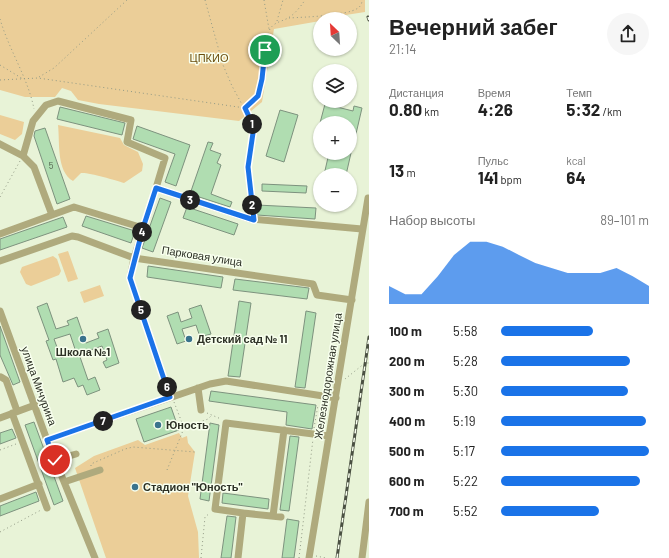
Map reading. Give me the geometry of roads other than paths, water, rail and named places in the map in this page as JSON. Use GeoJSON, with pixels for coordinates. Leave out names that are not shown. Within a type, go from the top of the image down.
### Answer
{"type":"FeatureCollection","features":[{"type":"Feature","properties":{"kind":"street"},"geometry":{"type":"LineString","coordinates":[[23,156],[33,121],[46,105],[58,101],[131,120],[127,142],[165,158],[134,258],[130,278],[172,399]]}},
{"type":"Feature","properties":{"kind":"street"},"geometry":{"type":"LineString","coordinates":[[0,144],[23,156],[34,167],[52,215]]}},
{"type":"Feature","properties":{"kind":"street"},"geometry":{"type":"LineString","coordinates":[[156,188],[254,220],[362,229]]}},
{"type":"Feature","properties":{"kind":"street","name":"Железнодорожная улица"},"geometry":{"type":"LineString","coordinates":[[309,558],[368,198]]}},
{"type":"Feature","properties":{"kind":"street"},"geometry":{"type":"LineString","coordinates":[[0,234],[74,207],[143,228]]}},
{"type":"Feature","properties":{"kind":"street","name":"Парковая улица"},"geometry":{"type":"LineString","coordinates":[[0,261],[72,236],[134,258],[313,284],[317,295],[352,300]]}},
{"type":"Feature","properties":{"kind":"street","name":"улица Мичурина"},"geometry":{"type":"LineString","coordinates":[[0,311],[47,440],[95,558]]}},
{"type":"Feature","properties":{"kind":"street"},"geometry":{"type":"LineString","coordinates":[[0,376],[6,380],[23,441],[47,508]]}},
{"type":"Feature","properties":{"kind":"street"},"geometry":{"type":"LineString","coordinates":[[47,440],[172,399],[198,388],[226,381],[336,398]]}},
{"type":"Feature","properties":{"kind":"street"},"geometry":{"type":"LineString","coordinates":[[198,388],[201,410]]}},
{"type":"Feature","properties":{"kind":"street"},"geometry":{"type":"LineString","coordinates":[[0,418],[35,405]]}},
{"type":"Feature","properties":{"kind":"street"},"geometry":{"type":"LineString","coordinates":[[281,517],[215,509],[226,423],[330,436]]}},
{"type":"Feature","properties":{"kind":"street"},"geometry":{"type":"LineString","coordinates":[[273,516],[284,430]]}},
{"type":"Feature","properties":{"kind":"street"},"geometry":{"type":"LineString","coordinates":[[55,460],[76,454]]}},
{"type":"Feature","properties":{"kind":"street"},"geometry":{"type":"LineString","coordinates":[[64,482],[97,471]]}},
{"type":"Feature","properties":{"kind":"street"},"geometry":{"type":"LineString","coordinates":[[0,498],[39,484]]}},
{"type":"Feature","properties":{"kind":"street"},"geometry":{"type":"LineString","coordinates":[[362,558],[369,502]]}},
{"type":"Feature","properties":{"kind":"street"},"geometry":{"type":"LineString","coordinates":[[238,558],[243,513]]}},
{"type":"Feature","properties":{"kind":"railway"},"geometry":{"type":"LineString","coordinates":[[337,558],[369,337]]}},
{"type":"Feature","properties":{"kind":"place","name":"Школа №1"},"geometry":{"type":"Point","coordinates":[83,339]}},
{"type":"Feature","properties":{"kind":"place","name":"Детский сад № 11"},"geometry":{"type":"Point","coordinates":[189,339]}},
{"type":"Feature","properties":{"kind":"place","name":"Юность"},"geometry":{"type":"Point","coordinates":[158,425]}},
{"type":"Feature","properties":{"kind":"place","name":"Стадион \"Юность\""},"geometry":{"type":"Point","coordinates":[135,487]}},
{"type":"Feature","properties":{"kind":"park label","name":"ЦПКИО"},"geometry":{"type":"Point","coordinates":[209,58]}}]}
